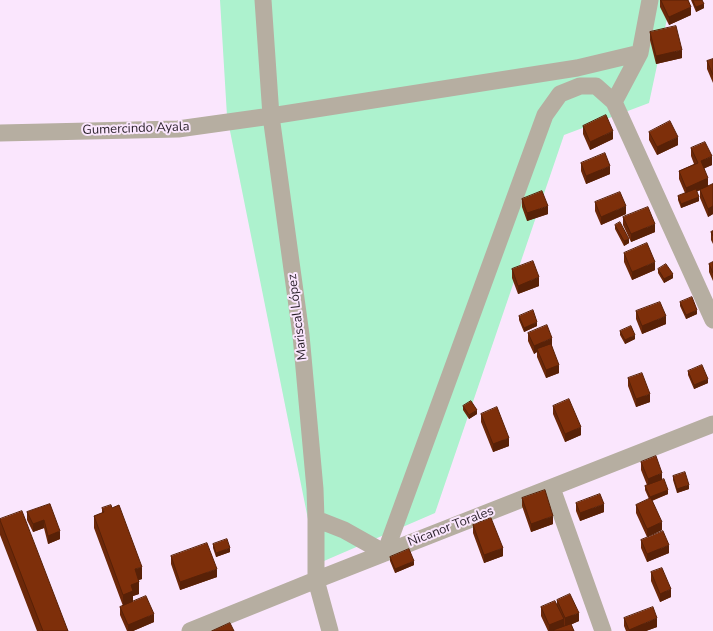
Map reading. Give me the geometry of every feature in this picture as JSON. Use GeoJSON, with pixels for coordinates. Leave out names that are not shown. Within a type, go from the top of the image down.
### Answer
{"type":"FeatureCollection","features":[{"type":"Feature","properties":{"kind":"street","name":"Mariscal López"},"geometry":{"type":"LineString","coordinates":[[263,0],[271,116],[301,335],[316,489],[316,580],[330,631]]}},
{"type":"Feature","properties":{"kind":"street"},"geometry":{"type":"LineString","coordinates":[[614,102],[640,54],[650,0]]}},
{"type":"Feature","properties":{"kind":"street","name":"Gumercindo Ayala"},"geometry":{"type":"LineString","coordinates":[[0,133],[178,129],[271,116],[577,68],[640,54]]}},
{"type":"Feature","properties":{"kind":"street"},"geometry":{"type":"LineString","coordinates":[[596,86],[598,64]]}},
{"type":"Feature","properties":{"kind":"street"},"geometry":{"type":"LineString","coordinates":[[316,519],[344,530],[385,553],[545,115],[560,94],[580,86],[596,86],[614,102],[713,320]]}},
{"type":"Feature","properties":{"kind":"street","name":"Nicanor Torales"},"geometry":{"type":"LineString","coordinates":[[190,631],[713,424]]}},
{"type":"Feature","properties":{"kind":"street"},"geometry":{"type":"LineString","coordinates":[[552,488],[602,631]]}},
{"type":"Feature","properties":{"kind":"green space"},"geometry":{"type":"Polygon","coordinates":[[[220,0],[671,0],[649,103],[564,135],[435,513],[317,564],[227,116],[220,0]]]}},
{"type":"Feature","properties":{"kind":"building"},"geometry":{"type":"Polygon","coordinates":[[[661,0],[688,0],[691,7],[669,17],[661,0]]]}},
{"type":"Feature","properties":{"kind":"building"},"geometry":{"type":"Polygon","coordinates":[[[693,0],[702,0],[704,4],[696,7],[693,0]]]}},
{"type":"Feature","properties":{"kind":"building"},"geometry":{"type":"Polygon","coordinates":[[[676,26],[682,50],[656,56],[650,32],[676,26]]]}},
{"type":"Feature","properties":{"kind":"building"},"geometry":{"type":"Polygon","coordinates":[[[713,59],[713,75],[707,61],[713,59]]]}},
{"type":"Feature","properties":{"kind":"building"},"geometry":{"type":"Polygon","coordinates":[[[606,115],[613,131],[590,142],[583,126],[606,115]]]}},
{"type":"Feature","properties":{"kind":"building"},"geometry":{"type":"Polygon","coordinates":[[[670,121],[678,137],[657,147],[649,132],[670,121]]]}},
{"type":"Feature","properties":{"kind":"building"},"geometry":{"type":"Polygon","coordinates":[[[705,142],[712,156],[701,161],[708,178],[686,188],[679,171],[698,163],[691,148],[705,142]]]}},
{"type":"Feature","properties":{"kind":"building"},"geometry":{"type":"Polygon","coordinates":[[[605,153],[610,166],[586,176],[581,163],[605,153]]]}},
{"type":"Feature","properties":{"kind":"building"},"geometry":{"type":"Polygon","coordinates":[[[713,184],[713,206],[708,209],[700,190],[713,184]]]}},
{"type":"Feature","properties":{"kind":"building"},"geometry":{"type":"Polygon","coordinates":[[[696,189],[699,197],[681,204],[678,196],[696,189]]]}},
{"type":"Feature","properties":{"kind":"building"},"geometry":{"type":"Polygon","coordinates":[[[542,191],[548,206],[527,213],[522,199],[542,191]]]}},
{"type":"Feature","properties":{"kind":"building"},"geometry":{"type":"Polygon","coordinates":[[[620,192],[626,206],[601,217],[595,202],[620,192]]]}},
{"type":"Feature","properties":{"kind":"building"},"geometry":{"type":"Polygon","coordinates":[[[648,207],[655,224],[631,234],[623,217],[648,207]]]}},
{"type":"Feature","properties":{"kind":"building"},"geometry":{"type":"Polygon","coordinates":[[[620,222],[629,239],[624,241],[615,225],[620,222]]]}},
{"type":"Feature","properties":{"kind":"building"},"geometry":{"type":"Polygon","coordinates":[[[647,243],[655,262],[632,272],[624,253],[647,243]]]}},
{"type":"Feature","properties":{"kind":"building"},"geometry":{"type":"Polygon","coordinates":[[[533,261],[539,277],[518,286],[512,269],[533,261]]]}},
{"type":"Feature","properties":{"kind":"building"},"geometry":{"type":"Polygon","coordinates":[[[713,262],[713,273],[709,264],[713,262]]]}},
{"type":"Feature","properties":{"kind":"building"},"geometry":{"type":"Polygon","coordinates":[[[666,264],[673,274],[664,279],[658,269],[666,264]]]}},
{"type":"Feature","properties":{"kind":"building"},"geometry":{"type":"Polygon","coordinates":[[[692,297],[697,310],[686,315],[680,302],[692,297]]]}},
{"type":"Feature","properties":{"kind":"building"},"geometry":{"type":"Polygon","coordinates":[[[660,302],[666,316],[642,326],[636,311],[660,302]]]}},
{"type":"Feature","properties":{"kind":"building"},"geometry":{"type":"Polygon","coordinates":[[[533,310],[537,322],[524,328],[519,316],[533,310]]]}},
{"type":"Feature","properties":{"kind":"building"},"geometry":{"type":"Polygon","coordinates":[[[547,325],[552,338],[534,346],[528,333],[547,325]]]}},
{"type":"Feature","properties":{"kind":"building"},"geometry":{"type":"Polygon","coordinates":[[[631,326],[635,335],[625,340],[620,331],[631,326]]]}},
{"type":"Feature","properties":{"kind":"building"},"geometry":{"type":"Polygon","coordinates":[[[551,344],[559,365],[546,370],[537,349],[551,344]]]}},
{"type":"Feature","properties":{"kind":"building"},"geometry":{"type":"Polygon","coordinates":[[[702,365],[708,379],[694,385],[688,371],[702,365]]]}},
{"type":"Feature","properties":{"kind":"building"},"geometry":{"type":"Polygon","coordinates":[[[642,373],[650,394],[636,399],[628,378],[642,373]]]}},
{"type":"Feature","properties":{"kind":"building"},"geometry":{"type":"Polygon","coordinates":[[[569,399],[581,427],[565,434],[553,406],[569,399]]]}},
{"type":"Feature","properties":{"kind":"building"},"geometry":{"type":"Polygon","coordinates":[[[471,401],[477,410],[469,415],[463,406],[471,401]]]}},
{"type":"Feature","properties":{"kind":"building"},"geometry":{"type":"Polygon","coordinates":[[[497,407],[509,438],[493,444],[481,414],[497,407]]]}},
{"type":"Feature","properties":{"kind":"building"},"geometry":{"type":"Polygon","coordinates":[[[656,456],[662,473],[648,479],[641,462],[656,456]]]}},
{"type":"Feature","properties":{"kind":"building"},"geometry":{"type":"Polygon","coordinates":[[[685,472],[689,485],[677,489],[673,476],[685,472]]]}},
{"type":"Feature","properties":{"kind":"building"},"geometry":{"type":"Polygon","coordinates":[[[664,479],[668,490],[650,497],[645,486],[664,479]]]}},
{"type":"Feature","properties":{"kind":"building"},"geometry":{"type":"Polygon","coordinates":[[[545,490],[553,516],[531,524],[522,498],[545,490]]]}},
{"type":"Feature","properties":{"kind":"building"},"geometry":{"type":"Polygon","coordinates":[[[600,494],[604,504],[580,513],[576,503],[600,494]]]}},
{"type":"Feature","properties":{"kind":"building"},"geometry":{"type":"Polygon","coordinates":[[[651,498],[662,522],[647,529],[636,505],[651,498]]]}},
{"type":"Feature","properties":{"kind":"building"},"geometry":{"type":"Polygon","coordinates":[[[50,504],[60,531],[48,536],[44,520],[33,524],[27,512],[50,504]]]}},
{"type":"Feature","properties":{"kind":"building"},"geometry":{"type":"Polygon","coordinates":[[[111,505],[112,508],[119,505],[142,567],[135,569],[139,582],[131,585],[133,591],[123,595],[94,516],[104,512],[102,508],[111,505]]]}},
{"type":"Feature","properties":{"kind":"building"},"geometry":{"type":"Polygon","coordinates":[[[22,511],[68,631],[43,631],[0,520],[22,511]]]}},
{"type":"Feature","properties":{"kind":"building"},"geometry":{"type":"Polygon","coordinates":[[[491,518],[503,548],[484,555],[473,525],[491,518]]]}},
{"type":"Feature","properties":{"kind":"building"},"geometry":{"type":"Polygon","coordinates":[[[663,531],[669,545],[647,554],[641,540],[663,531]]]}},
{"type":"Feature","properties":{"kind":"building"},"geometry":{"type":"Polygon","coordinates":[[[227,539],[230,548],[216,553],[213,544],[227,539]]]}},
{"type":"Feature","properties":{"kind":"building"},"geometry":{"type":"Polygon","coordinates":[[[207,543],[217,569],[180,582],[171,556],[207,543]]]}},
{"type":"Feature","properties":{"kind":"building"},"geometry":{"type":"Polygon","coordinates":[[[409,549],[414,561],[395,569],[390,557],[409,549]]]}},
{"type":"Feature","properties":{"kind":"building"},"geometry":{"type":"Polygon","coordinates":[[[662,568],[671,589],[660,594],[651,572],[662,568]]]}},
{"type":"Feature","properties":{"kind":"building"},"geometry":{"type":"Polygon","coordinates":[[[570,594],[579,613],[565,618],[557,600],[570,594]]]}},
{"type":"Feature","properties":{"kind":"building"},"geometry":{"type":"Polygon","coordinates":[[[146,596],[154,614],[128,625],[120,607],[146,596]]]}},
{"type":"Feature","properties":{"kind":"building"},"geometry":{"type":"Polygon","coordinates":[[[555,601],[564,619],[549,625],[541,607],[555,601]]]}},
{"type":"Feature","properties":{"kind":"building"},"geometry":{"type":"Polygon","coordinates":[[[653,607],[657,618],[629,630],[624,618],[653,607]]]}},
{"type":"Feature","properties":{"kind":"building"},"geometry":{"type":"Polygon","coordinates":[[[230,623],[234,631],[212,631],[230,623]]]}},
{"type":"Feature","properties":{"kind":"building"},"geometry":{"type":"Polygon","coordinates":[[[571,624],[574,631],[554,631],[554,630],[571,624]]]}}]}
